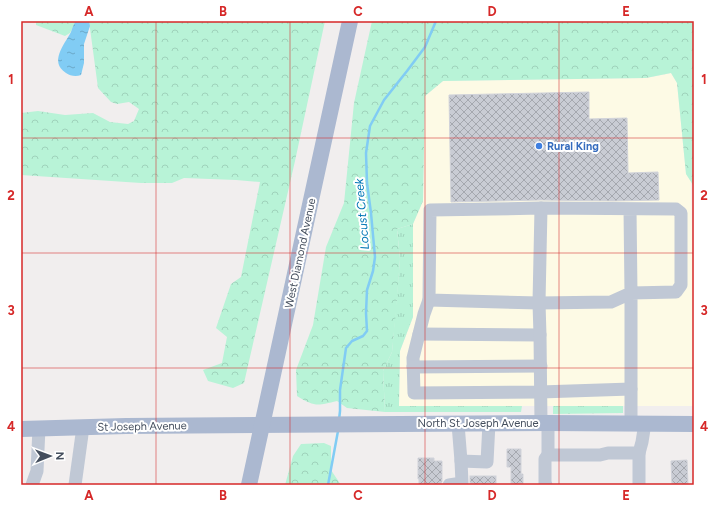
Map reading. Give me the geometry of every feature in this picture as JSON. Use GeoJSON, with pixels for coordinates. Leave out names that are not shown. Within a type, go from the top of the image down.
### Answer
{"type":"FeatureCollection","features":[{"type":"Feature","properties":{"kind":"main road","name":"West Diamond Avenue"},"geometry":{"type":"LineString","coordinates":[[250,485],[350,21]]}},
{"type":"Feature","properties":{"kind":"main road","name":"North St Joseph Avenue"},"geometry":{"type":"LineString","coordinates":[[262,425],[489,423],[694,424]]}},
{"type":"Feature","properties":{"kind":"main road","name":"St Joseph Avenue"},"geometry":{"type":"LineString","coordinates":[[21,429],[126,426],[262,425]]}},
{"type":"Feature","properties":{"kind":"lane"},"geometry":{"type":"LineString","coordinates":[[541,208],[539,303],[540,392],[548,455],[545,459],[546,485]]}},
{"type":"Feature","properties":{"kind":"lane"},"geometry":{"type":"LineString","coordinates":[[429,300],[539,303],[611,302],[631,293],[676,292],[681,285],[681,213],[676,209],[541,208],[430,210],[429,300],[413,358],[414,393],[540,392],[631,389]]}},
{"type":"Feature","properties":{"kind":"lane"},"geometry":{"type":"LineString","coordinates":[[630,209],[631,389],[642,442],[639,453],[639,485]]}},
{"type":"Feature","properties":{"kind":"lane"},"geometry":{"type":"LineString","coordinates":[[419,334],[540,335]]}},
{"type":"Feature","properties":{"kind":"lane"},"geometry":{"type":"LineString","coordinates":[[413,367],[540,366]]}},
{"type":"Feature","properties":{"kind":"lane"},"geometry":{"type":"LineString","coordinates":[[461,461],[487,462],[489,423]]}},
{"type":"Feature","properties":{"kind":"lane"},"geometry":{"type":"LineString","coordinates":[[449,485],[462,483],[458,424]]}},
{"type":"Feature","properties":{"kind":"lane"},"geometry":{"type":"LineString","coordinates":[[75,485],[83,427]]}},
{"type":"Feature","properties":{"kind":"lane"},"geometry":{"type":"LineString","coordinates":[[32,485],[37,470],[38,428]]}},
{"type":"Feature","properties":{"kind":"lane"},"geometry":{"type":"LineString","coordinates":[[548,455],[639,453]]}},
{"type":"Feature","properties":{"kind":"shaded area"},"geometry":{"type":"Polygon","coordinates":[[[671,73],[677,83],[686,174],[691,181],[694,406],[399,406],[400,351],[413,317],[413,224],[423,201],[425,96],[443,81],[646,78],[671,73]]]}},
{"type":"Feature","properties":{"kind":"green space"},"geometry":{"type":"Polygon","coordinates":[[[36,21],[76,21],[70,33],[65,36],[36,25],[36,21]]]}},
{"type":"Feature","properties":{"kind":"green space"},"geometry":{"type":"Polygon","coordinates":[[[89,21],[325,21],[295,161],[244,383],[233,388],[208,381],[203,370],[222,363],[227,337],[216,328],[231,284],[241,277],[260,182],[184,178],[172,183],[141,183],[21,175],[21,113],[38,111],[65,115],[93,113],[110,122],[128,124],[134,121],[139,109],[129,102],[117,104],[111,102],[98,88],[89,21]]]}},
{"type":"Feature","properties":{"kind":"green space"},"geometry":{"type":"Polygon","coordinates":[[[372,21],[694,21],[693,185],[686,174],[677,83],[671,73],[646,78],[443,81],[425,96],[423,201],[413,224],[397,229],[400,259],[392,352],[383,371],[385,412],[347,408],[337,401],[320,405],[312,404],[297,396],[296,370],[313,325],[326,247],[344,203],[354,103],[372,21]]]}},
{"type":"Feature","properties":{"kind":"green space"},"geometry":{"type":"Polygon","coordinates":[[[413,224],[413,317],[400,351],[399,406],[522,406],[521,412],[385,412],[383,371],[392,352],[400,259],[397,229],[413,224]]]}},
{"type":"Feature","properties":{"kind":"green space"},"geometry":{"type":"Polygon","coordinates":[[[553,406],[623,406],[623,413],[553,414],[553,406]]]}},
{"type":"Feature","properties":{"kind":"green space"},"geometry":{"type":"Polygon","coordinates":[[[324,443],[331,446],[331,470],[341,485],[285,485],[293,456],[301,444],[324,443]]]}},
{"type":"Feature","properties":{"kind":"water"},"geometry":{"type":"Polygon","coordinates":[[[76,21],[89,21],[90,26],[84,44],[84,63],[81,75],[75,76],[68,74],[61,69],[58,59],[76,21]]]}},
{"type":"Feature","properties":{"kind":"building","name":"Rural King"},"geometry":{"type":"Polygon","coordinates":[[[589,92],[589,119],[627,118],[628,173],[658,172],[659,200],[451,202],[449,95],[589,92]]]}},
{"type":"Feature","properties":{"kind":"building"},"geometry":{"type":"Polygon","coordinates":[[[507,449],[521,449],[521,474],[523,474],[523,485],[511,485],[511,467],[507,467],[507,449]]]}},
{"type":"Feature","properties":{"kind":"building"},"geometry":{"type":"Polygon","coordinates":[[[418,458],[434,458],[434,461],[442,461],[441,485],[419,485],[418,458]]]}},
{"type":"Feature","properties":{"kind":"building"},"geometry":{"type":"Polygon","coordinates":[[[687,460],[688,485],[672,485],[671,461],[687,460]]]}},
{"type":"Feature","properties":{"kind":"building"},"geometry":{"type":"Polygon","coordinates":[[[470,476],[496,476],[496,485],[470,485],[470,476]]]}},
{"type":"Feature","properties":{"kind":"waterway","name":"Locust Creek"},"geometry":{"type":"LineString","coordinates":[[339,420],[340,390],[346,348],[352,341],[363,336],[367,331],[367,290],[373,271],[375,257],[367,183],[366,153],[370,126],[384,100],[425,47],[436,21]]}},
{"type":"Feature","properties":{"kind":"waterway","name":"Locust Creek"},"geometry":{"type":"LineString","coordinates":[[328,485],[338,431]]}},
{"type":"Feature","properties":{"kind":"place","name":"Rural King"},"geometry":{"type":"Point","coordinates":[539,146]}}]}
